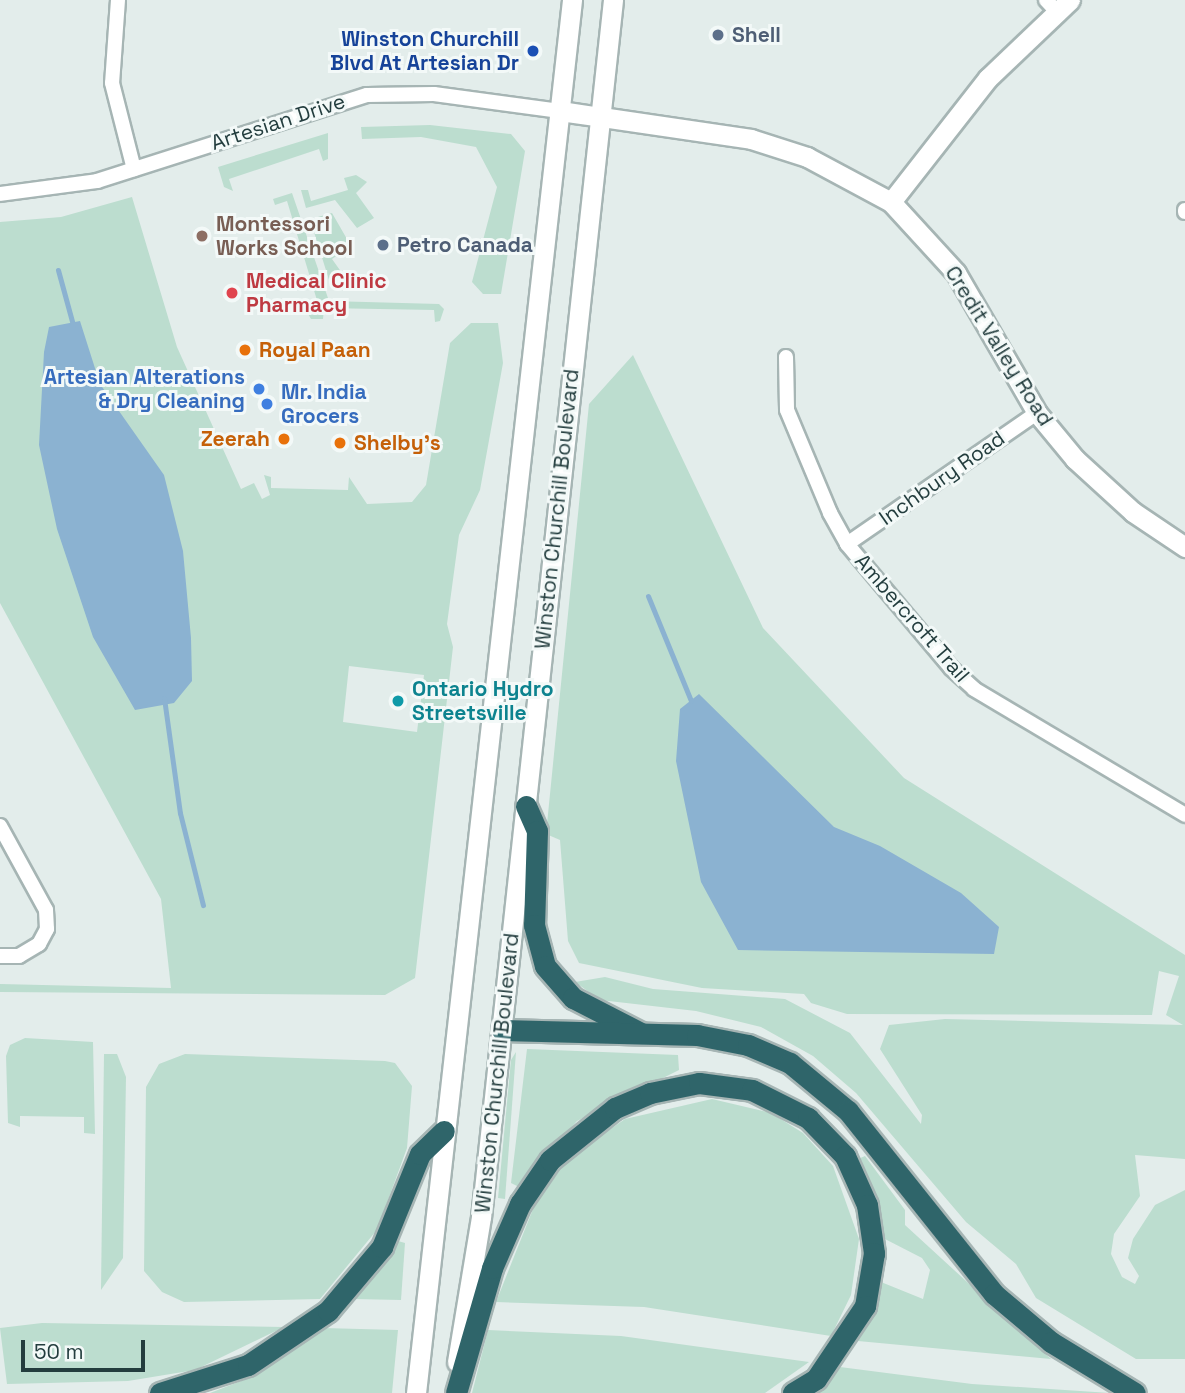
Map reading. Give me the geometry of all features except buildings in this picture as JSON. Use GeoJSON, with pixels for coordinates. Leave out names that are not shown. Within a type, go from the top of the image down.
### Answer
{"type":"FeatureCollection","features":[{"type":"Feature","properties":{"kind":"highway"},"geometry":{"type":"LineString","coordinates":[[526,806],[537,831],[534,925],[545,966],[573,998],[641,1033]]}},
{"type":"Feature","properties":{"kind":"highway"},"geometry":{"type":"LineString","coordinates":[[502,1030],[641,1033],[736,1042],[812,1078],[856,1119],[994,1294],[1051,1342],[1135,1393]]}},
{"type":"Feature","properties":{"kind":"highway"},"geometry":{"type":"LineString","coordinates":[[454,1393],[483,1267],[540,1174],[605,1114],[650,1093],[699,1083],[773,1097],[814,1124],[845,1156],[862,1189],[874,1241],[871,1283],[853,1331],[816,1379],[793,1393]]}},
{"type":"Feature","properties":{"kind":"highway"},"geometry":{"type":"LineString","coordinates":[[160,1393],[214,1380],[276,1350],[346,1294],[395,1223],[421,1154],[444,1130]]}},
{"type":"Feature","properties":{"kind":"main road","name":"Winston Churchill Boulevard"},"geometry":{"type":"LineString","coordinates":[[416,1393],[572,0]]}},
{"type":"Feature","properties":{"kind":"main road","name":"Winston Churchill Boulevard"},"geometry":{"type":"LineString","coordinates":[[483,1267],[502,1030],[613,0]]}},
{"type":"Feature","properties":{"kind":"main road"},"geometry":{"type":"LineString","coordinates":[[891,202],[988,78],[1058,4]]}},
{"type":"Feature","properties":{"kind":"main road","name":"Credit Valley Road"},"geometry":{"type":"LineString","coordinates":[[560,111],[780,147],[891,202],[956,273],[1037,413],[1098,483],[1185,547]]}},
{"type":"Feature","properties":{"kind":"street"},"geometry":{"type":"LineString","coordinates":[[118,0],[112,83],[134,169]]}},
{"type":"Feature","properties":{"kind":"street","name":"Artesian Drive"},"geometry":{"type":"LineString","coordinates":[[0,194],[64,188],[134,169],[367,95],[434,94],[560,111]]}},
{"type":"Feature","properties":{"kind":"street","name":"Ambercroft Trail"},"geometry":{"type":"LineString","coordinates":[[786,357],[787,410],[847,544],[974,689],[1185,815]]}},
{"type":"Feature","properties":{"kind":"street","name":"Inchbury Road"},"geometry":{"type":"LineString","coordinates":[[847,544],[1037,413]]}},
{"type":"Feature","properties":{"kind":"street"},"geometry":{"type":"LineString","coordinates":[[0,826],[46,910],[47,929],[29,950],[0,956]]}},
{"type":"Feature","properties":{"kind":"green space"},"geometry":{"type":"Polygon","coordinates":[[[430,125],[511,134],[525,151],[501,294],[483,294],[472,282],[497,187],[476,147],[421,137],[362,139],[361,127],[430,125]]]}},
{"type":"Feature","properties":{"kind":"green space"},"geometry":{"type":"Polygon","coordinates":[[[328,133],[328,159],[323,161],[319,149],[229,179],[233,191],[224,187],[218,167],[328,133]]]}},
{"type":"Feature","properties":{"kind":"green space"},"geometry":{"type":"Polygon","coordinates":[[[356,175],[367,182],[356,193],[374,218],[357,228],[335,200],[306,208],[301,190],[308,190],[311,201],[348,190],[344,178],[356,175]]]}},
{"type":"Feature","properties":{"kind":"green space"},"geometry":{"type":"Polygon","coordinates":[[[292,193],[329,301],[439,304],[444,309],[440,321],[435,322],[434,310],[324,308],[323,319],[311,319],[307,312],[319,307],[287,201],[275,205],[273,199],[292,193]]]}},
{"type":"Feature","properties":{"kind":"green space"},"geometry":{"type":"Polygon","coordinates":[[[132,197],[177,347],[241,489],[254,483],[262,499],[270,495],[264,475],[271,477],[271,488],[348,490],[349,477],[367,504],[412,502],[426,485],[450,343],[471,323],[498,323],[503,363],[480,490],[459,535],[447,624],[453,647],[415,978],[385,995],[0,992],[0,984],[171,988],[161,899],[0,603],[0,222],[61,217],[132,197]],[[349,666],[343,722],[417,732],[424,675],[349,666]]]}},
{"type":"Feature","properties":{"kind":"green space"},"geometry":{"type":"Polygon","coordinates":[[[332,213],[351,246],[332,259],[342,273],[330,283],[313,229],[318,217],[332,213]]]}},
{"type":"Feature","properties":{"kind":"green space"},"geometry":{"type":"Polygon","coordinates":[[[633,355],[763,628],[904,778],[1185,955],[1185,1159],[1135,1155],[1140,1196],[1114,1234],[1111,1254],[1122,1277],[1135,1284],[1139,1276],[1128,1258],[1133,1239],[1155,1205],[1185,1190],[1185,1359],[1136,1359],[1036,1298],[1016,1264],[966,1222],[856,1093],[813,1056],[761,1027],[696,1011],[600,1000],[575,982],[605,977],[653,989],[785,999],[850,1033],[921,1124],[922,1115],[880,1049],[889,1025],[945,1019],[1183,1025],[1166,1015],[1179,976],[1159,971],[1152,1015],[847,1014],[811,1003],[804,994],[702,988],[579,963],[568,941],[560,840],[546,834],[589,404],[633,355]]]}},
{"type":"Feature","properties":{"kind":"green space"},"geometry":{"type":"Polygon","coordinates":[[[25,1038],[93,1042],[95,1134],[84,1133],[84,1117],[20,1116],[20,1127],[8,1123],[6,1056],[10,1045],[25,1038]]]}},
{"type":"Feature","properties":{"kind":"green space"},"geometry":{"type":"Polygon","coordinates":[[[527,1049],[678,1055],[679,1070],[577,1121],[519,1187],[511,1183],[527,1049]]]}},
{"type":"Feature","properties":{"kind":"green space"},"geometry":{"type":"Polygon","coordinates":[[[516,1052],[505,1199],[498,1198],[511,1060],[516,1052]]]}},
{"type":"Feature","properties":{"kind":"green space"},"geometry":{"type":"Polygon","coordinates":[[[104,1054],[117,1054],[126,1077],[123,1258],[101,1290],[104,1054]]]}},
{"type":"Feature","properties":{"kind":"green space"},"geometry":{"type":"Polygon","coordinates":[[[185,1054],[385,1061],[395,1063],[412,1086],[407,1148],[384,1211],[390,1214],[320,1299],[184,1302],[162,1292],[144,1271],[146,1087],[159,1064],[185,1054]]]}},
{"type":"Feature","properties":{"kind":"green space"},"geometry":{"type":"Polygon","coordinates":[[[712,1099],[771,1113],[803,1133],[833,1166],[859,1239],[851,1295],[831,1336],[644,1307],[496,1302],[535,1204],[569,1158],[625,1119],[712,1099]]]}},
{"type":"Feature","properties":{"kind":"green space"},"geometry":{"type":"Polygon","coordinates":[[[865,1156],[905,1210],[905,1225],[1051,1359],[858,1341],[881,1282],[923,1299],[930,1270],[922,1258],[883,1238],[858,1159],[865,1156]]]}},
{"type":"Feature","properties":{"kind":"green space"},"geometry":{"type":"Polygon","coordinates":[[[398,1241],[405,1243],[401,1300],[353,1299],[398,1241]]]}},
{"type":"Feature","properties":{"kind":"green space"},"geometry":{"type":"Polygon","coordinates":[[[42,1323],[284,1327],[195,1370],[128,1381],[7,1384],[0,1328],[42,1323]]]}},
{"type":"Feature","properties":{"kind":"green space"},"geometry":{"type":"Polygon","coordinates":[[[323,1328],[398,1330],[392,1393],[210,1393],[249,1378],[323,1328]]]}},
{"type":"Feature","properties":{"kind":"green space"},"geometry":{"type":"Polygon","coordinates":[[[488,1330],[621,1336],[809,1362],[765,1393],[472,1393],[488,1330]]]}},
{"type":"Feature","properties":{"kind":"green space"},"geometry":{"type":"Polygon","coordinates":[[[840,1367],[972,1384],[1110,1393],[814,1393],[840,1367]]]}},
{"type":"Feature","properties":{"kind":"water"},"geometry":{"type":"Polygon","coordinates":[[[80,321],[100,384],[164,475],[183,551],[192,681],[174,703],[135,710],[93,637],[57,529],[39,445],[44,352],[49,327],[80,321]]]}},
{"type":"Feature","properties":{"kind":"water"},"geometry":{"type":"Polygon","coordinates":[[[699,694],[834,827],[880,846],[961,893],[999,927],[994,954],[738,950],[701,882],[676,761],[680,709],[699,694]]]}},
{"type":"Feature","properties":{"kind":"waterway"},"geometry":{"type":"LineString","coordinates":[[58,270],[73,325]]}},
{"type":"Feature","properties":{"kind":"waterway"},"geometry":{"type":"LineString","coordinates":[[648,596],[691,701]]}},
{"type":"Feature","properties":{"kind":"waterway"},"geometry":{"type":"LineString","coordinates":[[164,698],[180,813],[203,905]]}},
{"type":"Feature","properties":{"kind":"place","name":"Shell"},"geometry":{"type":"Point","coordinates":[718,35]}},
{"type":"Feature","properties":{"kind":"place","name":"Winston Churchill Blvd At Artesian Dr"},"geometry":{"type":"Point","coordinates":[533,51]}},
{"type":"Feature","properties":{"kind":"place","name":"Montessori Works School"},"geometry":{"type":"Point","coordinates":[202,236]}},
{"type":"Feature","properties":{"kind":"place","name":"Petro Canada"},"geometry":{"type":"Point","coordinates":[383,245]}},
{"type":"Feature","properties":{"kind":"place","name":"Medical Clinic Pharmacy"},"geometry":{"type":"Point","coordinates":[232,293]}},
{"type":"Feature","properties":{"kind":"place","name":"Royal Paan"},"geometry":{"type":"Point","coordinates":[245,350]}},
{"type":"Feature","properties":{"kind":"place","name":"Artesian Alterations & Dry Cleaning"},"geometry":{"type":"Point","coordinates":[259,389]}},
{"type":"Feature","properties":{"kind":"place","name":"Mr. India Grocers"},"geometry":{"type":"Point","coordinates":[267,404]}},
{"type":"Feature","properties":{"kind":"place","name":"Zeerah"},"geometry":{"type":"Point","coordinates":[284,439]}},
{"type":"Feature","properties":{"kind":"place","name":"Shelby’s"},"geometry":{"type":"Point","coordinates":[340,443]}},
{"type":"Feature","properties":{"kind":"place","name":"Ontario Hydro Streetsville"},"geometry":{"type":"Point","coordinates":[398,701]}}]}
